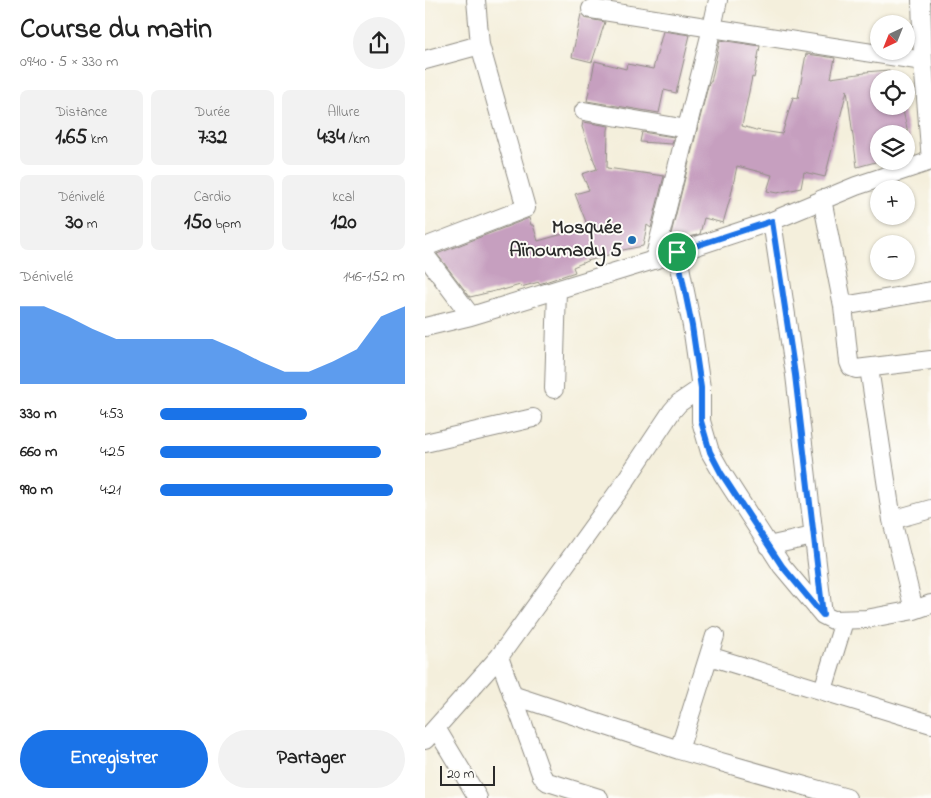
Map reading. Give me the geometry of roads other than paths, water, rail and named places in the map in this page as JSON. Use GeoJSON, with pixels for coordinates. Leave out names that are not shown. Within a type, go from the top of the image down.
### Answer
{"type":"FeatureCollection","features":[{"type":"Feature","properties":{"kind":"street"},"geometry":{"type":"LineString","coordinates":[[425,247],[526,208],[480,45],[476,0]]}},
{"type":"Feature","properties":{"kind":"street"},"geometry":{"type":"LineString","coordinates":[[654,260],[718,0]]}},
{"type":"Feature","properties":{"kind":"street"},"geometry":{"type":"LineString","coordinates":[[425,327],[471,316],[654,260],[772,221],[856,186],[931,161],[923,61],[921,0]]}},
{"type":"Feature","properties":{"kind":"street"},"geometry":{"type":"LineString","coordinates":[[591,9],[923,61]]}},
{"type":"Feature","properties":{"kind":"street"},"geometry":{"type":"LineString","coordinates":[[425,60],[480,45]]}},
{"type":"Feature","properties":{"kind":"street"},"geometry":{"type":"LineString","coordinates":[[585,111],[687,129]]}},
{"type":"Feature","properties":{"kind":"street"},"geometry":{"type":"LineString","coordinates":[[822,199],[843,306],[851,367],[856,369],[869,368],[931,360]]}},
{"type":"Feature","properties":{"kind":"street"},"geometry":{"type":"LineString","coordinates":[[772,221],[795,375],[823,615]]}},
{"type":"Feature","properties":{"kind":"street"},"geometry":{"type":"LineString","coordinates":[[677,252],[692,326],[701,388],[701,421],[710,452],[721,473],[782,566],[823,615],[833,620],[865,620],[914,610],[931,604]]}},
{"type":"Feature","properties":{"kind":"street"},"geometry":{"type":"LineString","coordinates":[[425,255],[471,316]]}},
{"type":"Feature","properties":{"kind":"street"},"geometry":{"type":"LineString","coordinates":[[554,389],[557,290]]}},
{"type":"Feature","properties":{"kind":"street"},"geometry":{"type":"LineString","coordinates":[[843,306],[931,291]]}},
{"type":"Feature","properties":{"kind":"street"},"geometry":{"type":"LineString","coordinates":[[869,368],[892,520],[914,610]]}},
{"type":"Feature","properties":{"kind":"street"},"geometry":{"type":"LineString","coordinates":[[477,798],[431,734],[499,657],[620,489],[679,403],[701,388]]}},
{"type":"Feature","properties":{"kind":"street"},"geometry":{"type":"LineString","coordinates":[[425,443],[533,418]]}},
{"type":"Feature","properties":{"kind":"street"},"geometry":{"type":"LineString","coordinates":[[892,520],[931,509]]}},
{"type":"Feature","properties":{"kind":"street"},"geometry":{"type":"LineString","coordinates":[[769,546],[813,536]]}},
{"type":"Feature","properties":{"kind":"street"},"geometry":{"type":"LineString","coordinates":[[823,690],[845,621]]}},
{"type":"Feature","properties":{"kind":"street"},"geometry":{"type":"LineString","coordinates":[[679,750],[715,636]]}},
{"type":"Feature","properties":{"kind":"street"},"geometry":{"type":"LineString","coordinates":[[709,656],[931,724]]}},
{"type":"Feature","properties":{"kind":"street"},"geometry":{"type":"LineString","coordinates":[[499,657],[544,779],[548,782],[599,798]]}},
{"type":"Feature","properties":{"kind":"street"},"geometry":{"type":"LineString","coordinates":[[512,695],[679,750],[847,798]]}},
{"type":"Feature","properties":{"kind":"place","name":"Mosquée Aïnoumady 5"},"geometry":{"type":"Point","coordinates":[632,240]}}]}
